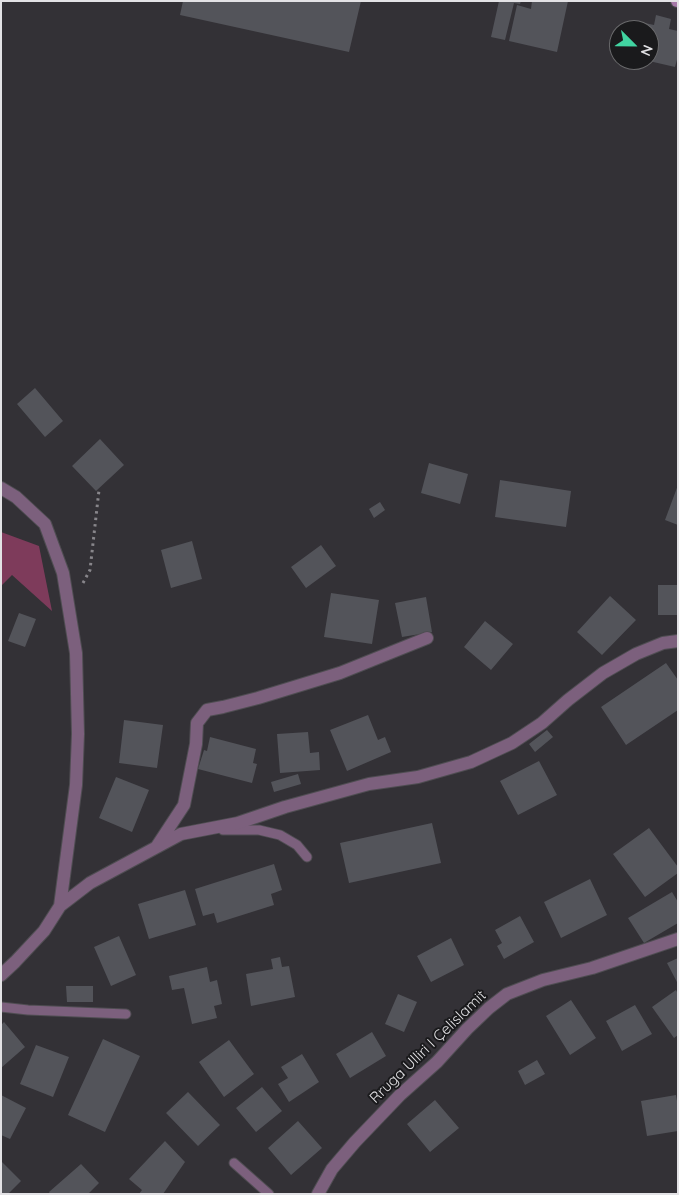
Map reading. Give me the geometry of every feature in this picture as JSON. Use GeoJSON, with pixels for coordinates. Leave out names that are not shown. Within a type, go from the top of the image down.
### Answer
{"type":"FeatureCollection","features":[{"type":"Feature","properties":{"kind":"street"},"geometry":{"type":"LineString","coordinates":[[1,488],[16,497],[45,524],[63,573],[76,653],[78,734],[76,785],[60,906]]}},
{"type":"Feature","properties":{"kind":"street"},"geometry":{"type":"LineString","coordinates":[[157,846],[184,805],[196,744],[196,723],[207,710],[223,708],[340,674],[427,638]]}},
{"type":"Feature","properties":{"kind":"street"},"geometry":{"type":"LineString","coordinates":[[1,975],[44,931],[60,906],[90,883],[180,834],[238,823],[285,807],[369,784],[418,777],[471,762],[512,743],[542,724],[568,700],[611,668],[636,654],[663,644],[678,641]]}},
{"type":"Feature","properties":{"kind":"street","name":"Rruga Ulliri I Çelislamit"},"geometry":{"type":"LineString","coordinates":[[318,1194],[332,1169],[354,1142],[467,1029],[507,994],[542,980],[592,968],[678,939]]}},
{"type":"Feature","properties":{"kind":"lane"},"geometry":{"type":"LineString","coordinates":[[202,829],[259,830],[280,835],[297,845],[307,857]]}},
{"type":"Feature","properties":{"kind":"lane"},"geometry":{"type":"LineString","coordinates":[[1,1007],[126,1014]]}},
{"type":"Feature","properties":{"kind":"lane"},"geometry":{"type":"LineString","coordinates":[[234,1162],[269,1194]]}},
{"type":"Feature","properties":{"kind":"path"},"geometry":{"type":"LineString","coordinates":[[69,610],[90,570],[99,490]]}},
{"type":"Feature","properties":{"kind":"shaded area"},"geometry":{"type":"Polygon","coordinates":[[[1,532],[39,546],[52,611],[12,575],[1,586],[1,532]]]}},
{"type":"Feature","properties":{"kind":"building"},"geometry":{"type":"Polygon","coordinates":[[[183,1],[361,1],[349,52],[180,15],[183,1]]]}},
{"type":"Feature","properties":{"kind":"building"},"geometry":{"type":"Polygon","coordinates":[[[499,1],[521,1],[520,4],[514,3],[505,40],[491,37],[499,1]]]}},
{"type":"Feature","properties":{"kind":"building"},"geometry":{"type":"Polygon","coordinates":[[[532,1],[568,1],[557,52],[509,41],[517,5],[531,9],[532,1]]]}},
{"type":"Feature","properties":{"kind":"building"},"geometry":{"type":"Polygon","coordinates":[[[656,15],[671,19],[669,29],[678,31],[678,56],[675,67],[659,63],[659,20],[655,20],[656,15]]]}},
{"type":"Feature","properties":{"kind":"building"},"geometry":{"type":"Polygon","coordinates":[[[35,388],[63,421],[45,437],[17,404],[35,388]]]}},
{"type":"Feature","properties":{"kind":"building"},"geometry":{"type":"Polygon","coordinates":[[[100,439],[124,465],[96,491],[72,466],[100,439]]]}},
{"type":"Feature","properties":{"kind":"building"},"geometry":{"type":"Polygon","coordinates":[[[429,463],[468,474],[460,504],[421,493],[429,463]]]}},
{"type":"Feature","properties":{"kind":"building"},"geometry":{"type":"Polygon","coordinates":[[[500,480],[571,491],[566,527],[495,517],[500,480]]]}},
{"type":"Feature","properties":{"kind":"building"},"geometry":{"type":"Polygon","coordinates":[[[678,485],[678,525],[665,520],[678,485]]]}},
{"type":"Feature","properties":{"kind":"building"},"geometry":{"type":"Polygon","coordinates":[[[380,502],[385,510],[374,518],[369,509],[380,502]]]}},
{"type":"Feature","properties":{"kind":"building"},"geometry":{"type":"Polygon","coordinates":[[[192,541],[202,579],[171,588],[161,550],[192,541]]]}},
{"type":"Feature","properties":{"kind":"building"},"geometry":{"type":"Polygon","coordinates":[[[321,545],[336,566],[306,588],[291,567],[321,545]]]}},
{"type":"Feature","properties":{"kind":"building"},"geometry":{"type":"Polygon","coordinates":[[[658,585],[678,585],[678,615],[658,615],[658,585]]]}},
{"type":"Feature","properties":{"kind":"building"},"geometry":{"type":"Polygon","coordinates":[[[331,593],[379,600],[372,644],[324,637],[331,593]]]}},
{"type":"Feature","properties":{"kind":"building"},"geometry":{"type":"Polygon","coordinates":[[[610,596],[636,620],[602,655],[577,632],[610,596]]]}},
{"type":"Feature","properties":{"kind":"building"},"geometry":{"type":"Polygon","coordinates":[[[426,597],[432,632],[402,637],[395,603],[426,597]]]}},
{"type":"Feature","properties":{"kind":"building"},"geometry":{"type":"Polygon","coordinates":[[[19,613],[36,619],[25,647],[8,641],[19,613]]]}},
{"type":"Feature","properties":{"kind":"building"},"geometry":{"type":"Polygon","coordinates":[[[485,621],[513,644],[491,670],[464,647],[485,621]]]}},
{"type":"Feature","properties":{"kind":"building"},"geometry":{"type":"Polygon","coordinates":[[[666,663],[678,680],[678,710],[626,745],[601,707],[666,663]]]}},
{"type":"Feature","properties":{"kind":"building"},"geometry":{"type":"Polygon","coordinates":[[[368,715],[378,740],[385,737],[391,752],[347,771],[330,730],[368,715]]]}},
{"type":"Feature","properties":{"kind":"building"},"geometry":{"type":"Polygon","coordinates":[[[124,720],[163,725],[157,768],[119,763],[124,720]]]}},
{"type":"Feature","properties":{"kind":"building"},"geometry":{"type":"Polygon","coordinates":[[[547,730],[553,737],[535,752],[529,744],[547,730]]]}},
{"type":"Feature","properties":{"kind":"building"},"geometry":{"type":"Polygon","coordinates":[[[308,732],[310,753],[319,752],[320,770],[280,773],[277,734],[308,732]]]}},
{"type":"Feature","properties":{"kind":"building"},"geometry":{"type":"Polygon","coordinates":[[[210,737],[256,749],[253,763],[257,764],[252,783],[198,769],[204,750],[207,751],[210,737]]]}},
{"type":"Feature","properties":{"kind":"building"},"geometry":{"type":"Polygon","coordinates":[[[539,761],[557,795],[518,815],[500,781],[539,761]]]}},
{"type":"Feature","properties":{"kind":"building"},"geometry":{"type":"Polygon","coordinates":[[[298,774],[301,784],[274,792],[271,782],[298,774]]]}},
{"type":"Feature","properties":{"kind":"building"},"geometry":{"type":"Polygon","coordinates":[[[116,777],[149,790],[132,832],[99,818],[116,777]]]}},
{"type":"Feature","properties":{"kind":"building"},"geometry":{"type":"Polygon","coordinates":[[[432,823],[441,863],[349,883],[340,843],[432,823]]]}},
{"type":"Feature","properties":{"kind":"building"},"geometry":{"type":"Polygon","coordinates":[[[649,828],[678,867],[678,873],[645,897],[613,854],[649,828]]]}},
{"type":"Feature","properties":{"kind":"building"},"geometry":{"type":"Polygon","coordinates":[[[274,864],[282,890],[271,894],[274,905],[217,923],[214,913],[203,916],[195,889],[274,864]]]}},
{"type":"Feature","properties":{"kind":"building"},"geometry":{"type":"Polygon","coordinates":[[[590,879],[607,915],[561,938],[544,902],[590,879]]]}},
{"type":"Feature","properties":{"kind":"building"},"geometry":{"type":"Polygon","coordinates":[[[185,890],[196,925],[149,939],[138,904],[185,890]]]}},
{"type":"Feature","properties":{"kind":"building"},"geometry":{"type":"Polygon","coordinates":[[[672,892],[678,902],[678,923],[644,943],[628,918],[672,892]]]}},
{"type":"Feature","properties":{"kind":"building"},"geometry":{"type":"Polygon","coordinates":[[[520,916],[534,942],[504,959],[497,946],[502,943],[495,930],[520,916]]]}},
{"type":"Feature","properties":{"kind":"building"},"geometry":{"type":"Polygon","coordinates":[[[119,936],[136,975],[111,986],[94,947],[119,936]]]}},
{"type":"Feature","properties":{"kind":"building"},"geometry":{"type":"Polygon","coordinates":[[[451,938],[464,965],[431,982],[417,956],[451,938]]]}},
{"type":"Feature","properties":{"kind":"building"},"geometry":{"type":"Polygon","coordinates":[[[280,957],[282,967],[289,966],[295,997],[251,1006],[246,974],[273,969],[271,959],[280,957]]]}},
{"type":"Feature","properties":{"kind":"building"},"geometry":{"type":"Polygon","coordinates":[[[678,958],[678,984],[667,963],[678,958]]]}},
{"type":"Feature","properties":{"kind":"building"},"geometry":{"type":"Polygon","coordinates":[[[207,967],[210,982],[217,980],[222,1004],[214,1006],[217,1018],[192,1024],[184,988],[172,990],[169,976],[207,967]]]}},
{"type":"Feature","properties":{"kind":"building"},"geometry":{"type":"Polygon","coordinates":[[[66,986],[93,986],[93,1002],[67,1002],[66,986]]]}},
{"type":"Feature","properties":{"kind":"building"},"geometry":{"type":"Polygon","coordinates":[[[676,990],[678,994],[678,1035],[674,1038],[652,1007],[676,990]]]}},
{"type":"Feature","properties":{"kind":"building"},"geometry":{"type":"Polygon","coordinates":[[[398,994],[417,1002],[404,1032],[385,1024],[398,994]]]}},
{"type":"Feature","properties":{"kind":"building"},"geometry":{"type":"Polygon","coordinates":[[[571,1000],[596,1038],[570,1055],[546,1016],[571,1000]]]}},
{"type":"Feature","properties":{"kind":"building"},"geometry":{"type":"Polygon","coordinates":[[[635,1005],[652,1034],[622,1051],[606,1021],[635,1005]]]}},
{"type":"Feature","properties":{"kind":"building"},"geometry":{"type":"Polygon","coordinates":[[[4,1022],[25,1047],[1,1068],[1,1025],[4,1022]]]}},
{"type":"Feature","properties":{"kind":"building"},"geometry":{"type":"Polygon","coordinates":[[[372,1032],[386,1056],[350,1078],[336,1054],[372,1032]]]}},
{"type":"Feature","properties":{"kind":"building"},"geometry":{"type":"Polygon","coordinates":[[[103,1039],[140,1056],[105,1132],[68,1115],[103,1039]]]}},
{"type":"Feature","properties":{"kind":"building"},"geometry":{"type":"Polygon","coordinates":[[[229,1040],[254,1074],[224,1097],[199,1062],[229,1040]]]}},
{"type":"Feature","properties":{"kind":"building"},"geometry":{"type":"Polygon","coordinates":[[[36,1045],[69,1057],[53,1097],[20,1084],[36,1045]]]}},
{"type":"Feature","properties":{"kind":"building"},"geometry":{"type":"Polygon","coordinates":[[[302,1054],[319,1082],[289,1102],[278,1084],[288,1078],[281,1067],[302,1054]]]}},
{"type":"Feature","properties":{"kind":"building"},"geometry":{"type":"Polygon","coordinates":[[[537,1060],[545,1074],[525,1085],[518,1071],[537,1060]]]}},
{"type":"Feature","properties":{"kind":"building"},"geometry":{"type":"Polygon","coordinates":[[[262,1087],[282,1111],[256,1132],[236,1108],[262,1087]]]}},
{"type":"Feature","properties":{"kind":"building"},"geometry":{"type":"Polygon","coordinates":[[[188,1092],[220,1125],[198,1146],[166,1113],[188,1092]]]}},
{"type":"Feature","properties":{"kind":"building"},"geometry":{"type":"Polygon","coordinates":[[[1,1095],[26,1108],[10,1139],[1,1135],[1,1095]]]}},
{"type":"Feature","properties":{"kind":"building"},"geometry":{"type":"Polygon","coordinates":[[[676,1095],[678,1131],[647,1136],[641,1101],[676,1095]]]}},
{"type":"Feature","properties":{"kind":"building"},"geometry":{"type":"Polygon","coordinates":[[[435,1100],[459,1128],[430,1152],[407,1124],[435,1100]]]}},
{"type":"Feature","properties":{"kind":"building"},"geometry":{"type":"Polygon","coordinates":[[[298,1121],[322,1148],[291,1175],[268,1148],[298,1121]]]}},
{"type":"Feature","properties":{"kind":"building"},"geometry":{"type":"Polygon","coordinates":[[[165,1141],[185,1162],[163,1194],[139,1194],[142,1190],[129,1179],[165,1141]]]}},
{"type":"Feature","properties":{"kind":"building"},"geometry":{"type":"Polygon","coordinates":[[[1,1161],[21,1181],[8,1194],[1,1194],[1,1161]]]}},
{"type":"Feature","properties":{"kind":"building"},"geometry":{"type":"Polygon","coordinates":[[[81,1164],[99,1183],[88,1194],[50,1194],[49,1192],[81,1164]]]}}]}
